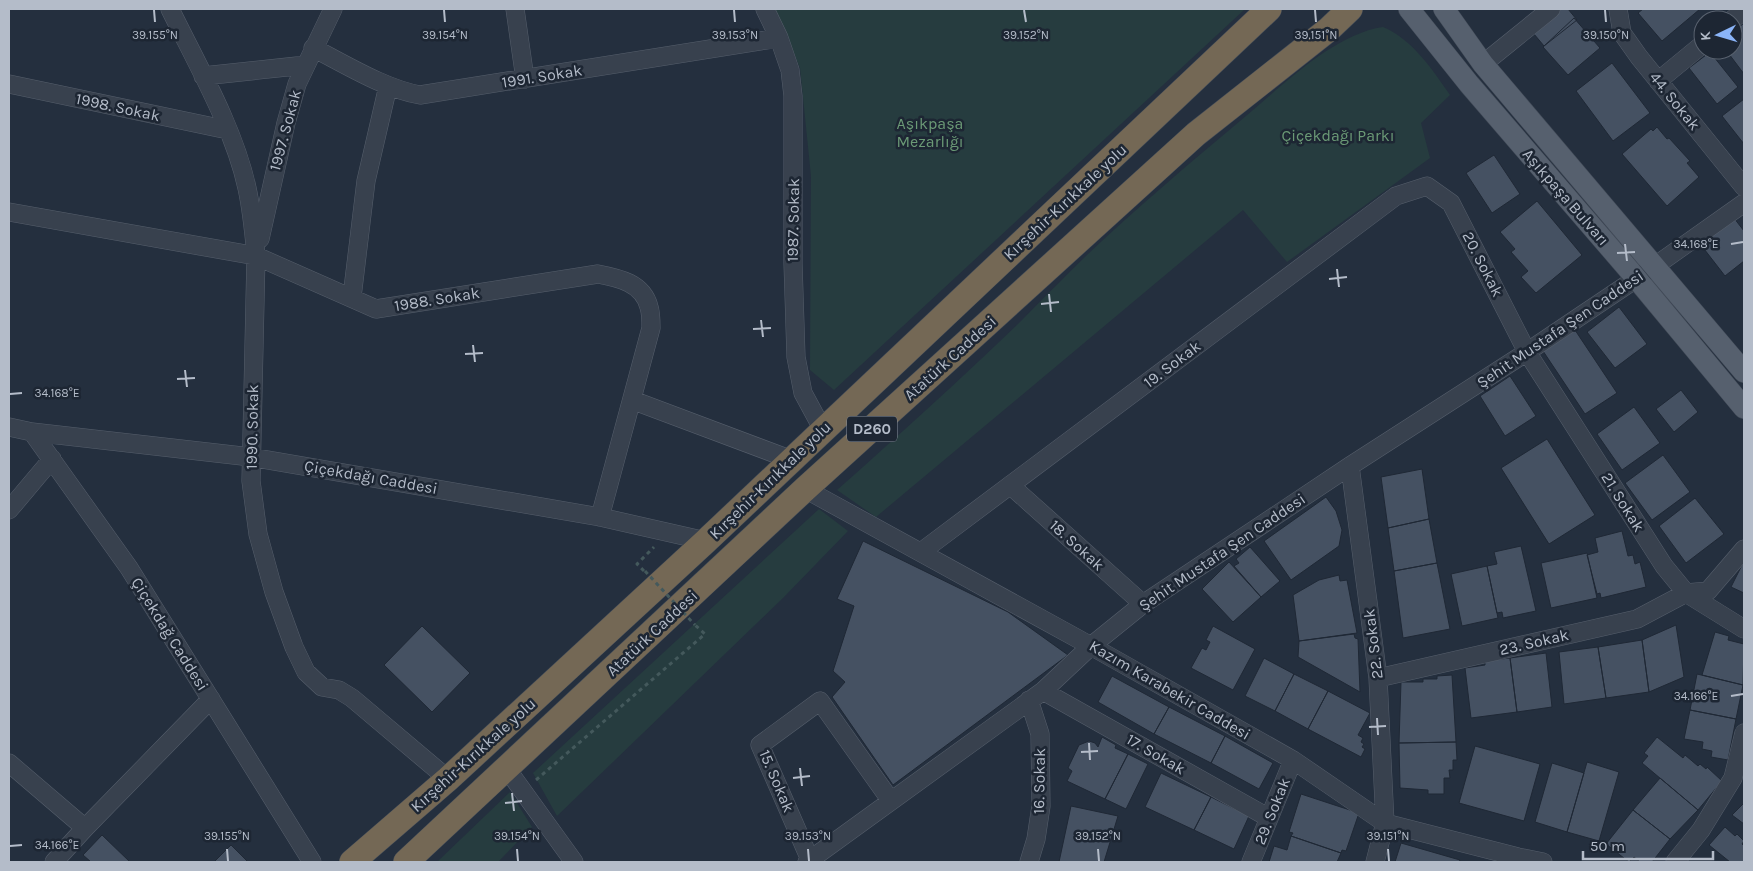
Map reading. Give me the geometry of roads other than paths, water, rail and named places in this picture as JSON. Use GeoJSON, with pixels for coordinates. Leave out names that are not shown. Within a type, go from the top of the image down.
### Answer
{"type":"FeatureCollection","features":[{"type":"Feature","properties":{"kind":"highway","name":"Kırşehir-Kırıkkale yolu"},"geometry":{"type":"LineString","coordinates":[[352,862],[448,780],[706,541],[1269,9]]}},
{"type":"Feature","properties":{"kind":"highway","name":"Atatürk Caddesi"},"geometry":{"type":"LineString","coordinates":[[406,862],[805,489],[1196,134],[1328,30],[1350,9]]}},
{"type":"Feature","properties":{"kind":"main road","name":"Aşıkpaşa Bulvarı"},"geometry":{"type":"LineString","coordinates":[[1410,9],[1469,84],[1636,278],[1744,408]]}},
{"type":"Feature","properties":{"kind":"main road","name":"Aşıkpaşa Bulvarı"},"geometry":{"type":"LineString","coordinates":[[1444,9],[1482,64],[1656,266],[1744,372]]}},
{"type":"Feature","properties":{"kind":"street","name":"1990. Sokak"},"geometry":{"type":"LineString","coordinates":[[170,9],[228,130],[238,155],[247,187],[253,221],[256,256],[251,457],[253,505],[264,563],[284,621],[306,672],[322,687],[338,690],[352,698],[448,780]]}},
{"type":"Feature","properties":{"kind":"street"},"geometry":{"type":"LineString","coordinates":[[515,9],[524,79]]}},
{"type":"Feature","properties":{"kind":"street","name":"1987. Sokak"},"geometry":{"type":"LineString","coordinates":[[765,9],[779,38],[790,70],[793,96],[792,263],[796,358],[803,392],[823,430]]}},
{"type":"Feature","properties":{"kind":"street"},"geometry":{"type":"LineString","coordinates":[[1482,64],[1551,9]]}},
{"type":"Feature","properties":{"kind":"street","name":"44. Sokak"},"geometry":{"type":"LineString","coordinates":[[1618,9],[1622,33],[1658,81],[1744,187]]}},
{"type":"Feature","properties":{"kind":"street","name":"1997. Sokak"},"geometry":{"type":"LineString","coordinates":[[256,256],[286,123],[297,84],[330,11]]}},
{"type":"Feature","properties":{"kind":"street","name":"1991. Sokak"},"geometry":{"type":"LineString","coordinates":[[309,56],[405,93],[420,95],[779,38]]}},
{"type":"Feature","properties":{"kind":"street"},"geometry":{"type":"LineString","coordinates":[[1658,81],[1693,52]]}},
{"type":"Feature","properties":{"kind":"street"},"geometry":{"type":"LineString","coordinates":[[203,76],[309,56]]}},
{"type":"Feature","properties":{"kind":"street","name":"1998. Sokak"},"geometry":{"type":"LineString","coordinates":[[9,84],[228,130]]}},
{"type":"Feature","properties":{"kind":"street"},"geometry":{"type":"LineString","coordinates":[[352,297],[366,181],[388,86]]}},
{"type":"Feature","properties":{"kind":"street","name":"20. Sokak"},"geometry":{"type":"LineString","coordinates":[[1427,186],[1451,203],[1527,352]]}},
{"type":"Feature","properties":{"kind":"street","name":"19. Sokak"},"geometry":{"type":"LineString","coordinates":[[921,552],[1396,196],[1427,186]]}},
{"type":"Feature","properties":{"kind":"street","name":"Şehit Mustafa Şen Caddesi"},"geometry":{"type":"LineString","coordinates":[[809,861],[1036,696],[1091,646],[1144,604],[1350,466],[1656,266],[1744,203]]}},
{"type":"Feature","properties":{"kind":"street","name":"1988. Sokak"},"geometry":{"type":"LineString","coordinates":[[9,212],[256,256],[376,309],[598,274],[620,279],[639,289],[649,306],[651,328],[600,517]]}},
{"type":"Feature","properties":{"kind":"street","name":"21. Sokak"},"geometry":{"type":"LineString","coordinates":[[1527,352],[1664,566],[1686,593],[1744,629]]}},
{"type":"Feature","properties":{"kind":"street"},"geometry":{"type":"LineString","coordinates":[[632,400],[792,460]]}},
{"type":"Feature","properties":{"kind":"street"},"geometry":{"type":"LineString","coordinates":[[9,427],[32,432]]}},
{"type":"Feature","properties":{"kind":"street","name":"Çiçekdağı Caddesi"},"geometry":{"type":"LineString","coordinates":[[32,432],[251,457],[600,517],[706,541]]}},
{"type":"Feature","properties":{"kind":"street","name":"Çiçekdağ Caddesi"},"geometry":{"type":"LineString","coordinates":[[32,432],[129,568],[312,862]]}},
{"type":"Feature","properties":{"kind":"street"},"geometry":{"type":"LineString","coordinates":[[9,510],[52,459]]}},
{"type":"Feature","properties":{"kind":"street","name":"22. Sokak"},"geometry":{"type":"LineString","coordinates":[[1350,466],[1378,678],[1385,823],[1375,862]]}},
{"type":"Feature","properties":{"kind":"street","name":"18. Sokak"},"geometry":{"type":"LineString","coordinates":[[1010,485],[1144,604]]}},
{"type":"Feature","properties":{"kind":"street","name":"Kazım Karabekir Caddesi"},"geometry":{"type":"LineString","coordinates":[[805,489],[1091,646],[1293,760],[1385,823],[1518,858],[1543,862]]}},
{"type":"Feature","properties":{"kind":"street","name":"23. Sokak"},"geometry":{"type":"LineString","coordinates":[[1378,678],[1637,619],[1686,593],[1708,591],[1744,549]]}},
{"type":"Feature","properties":{"kind":"street","name":"17. Sokak"},"geometry":{"type":"LineString","coordinates":[[1036,696],[1269,818]]}},
{"type":"Feature","properties":{"kind":"street","name":"16. Sokak"},"geometry":{"type":"LineString","coordinates":[[1029,862],[1036,839],[1041,806],[1040,734],[1036,696]]}},
{"type":"Feature","properties":{"kind":"street"},"geometry":{"type":"LineString","coordinates":[[54,862],[211,699]]}},
{"type":"Feature","properties":{"kind":"street","name":"15. Sokak"},"geometry":{"type":"LineString","coordinates":[[809,861],[760,745],[782,728],[820,701],[891,801]]}},
{"type":"Feature","properties":{"kind":"street"},"geometry":{"type":"LineString","coordinates":[[1675,862],[1701,830],[1733,778],[1744,733]]}},
{"type":"Feature","properties":{"kind":"street","name":"29. Sokak"},"geometry":{"type":"LineString","coordinates":[[1251,862],[1293,760]]}},
{"type":"Feature","properties":{"kind":"street"},"geometry":{"type":"LineString","coordinates":[[9,764],[85,828]]}},
{"type":"Feature","properties":{"kind":"street"},"geometry":{"type":"LineString","coordinates":[[506,769],[574,862]]}},
{"type":"Feature","properties":{"kind":"park label","name":"Aşıkpaşa Mezarlığı"},"geometry":{"type":"Point","coordinates":[930,132]}},
{"type":"Feature","properties":{"kind":"park label","name":"Çiçekdağı Parkı"},"geometry":{"type":"Point","coordinates":[1338,135]}}]}
